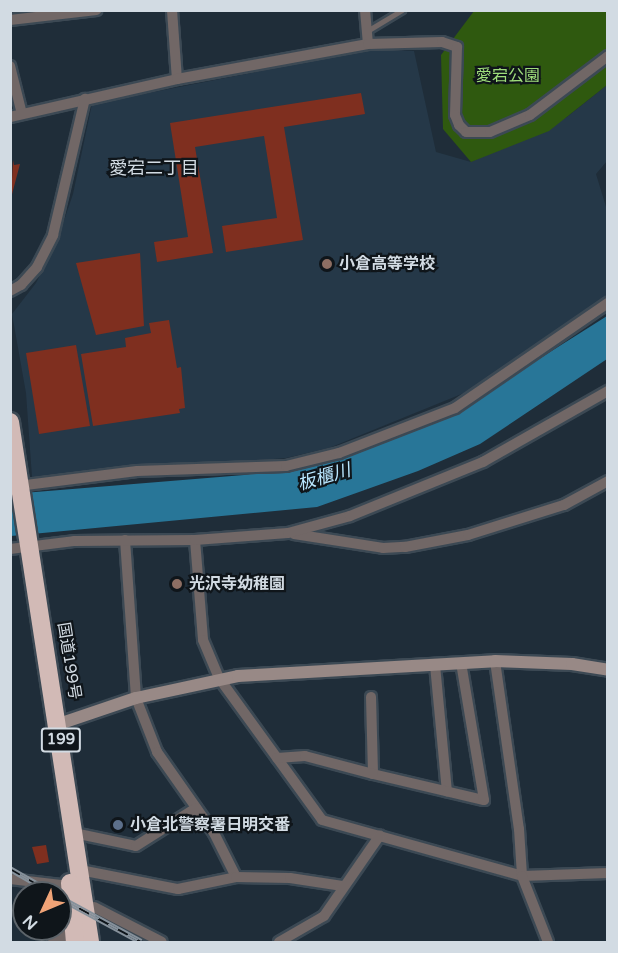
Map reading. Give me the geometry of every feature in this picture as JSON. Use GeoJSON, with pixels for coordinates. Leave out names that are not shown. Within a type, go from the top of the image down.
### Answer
{"type":"FeatureCollection","features":[{"type":"Feature","properties":{"kind":"highway","name":"国道199号"},"geometry":{"type":"LineString","coordinates":[[10,422],[23,544],[75,878],[90,942]]}},
{"type":"Feature","properties":{"kind":"highway","name":"国道199号"},"geometry":{"type":"LineString","coordinates":[[23,544],[59,724],[74,833],[75,937]]}},
{"type":"Feature","properties":{"kind":"street"},"geometry":{"type":"LineString","coordinates":[[10,20],[96,10]]}},
{"type":"Feature","properties":{"kind":"street"},"geometry":{"type":"LineString","coordinates":[[172,10],[177,80]]}},
{"type":"Feature","properties":{"kind":"street"},"geometry":{"type":"LineString","coordinates":[[365,10],[368,44]]}},
{"type":"Feature","properties":{"kind":"street"},"geometry":{"type":"LineString","coordinates":[[10,66],[16,116],[177,80],[368,44],[442,42],[457,47],[455,115],[466,132],[476,133],[490,132],[530,115],[608,56]]}},
{"type":"Feature","properties":{"kind":"street"},"geometry":{"type":"LineString","coordinates":[[10,291],[21,285],[37,267],[53,235],[85,99]]}},
{"type":"Feature","properties":{"kind":"street"},"geometry":{"type":"LineString","coordinates":[[15,485],[136,471],[286,466],[339,453],[454,408],[608,303]]}},
{"type":"Feature","properties":{"kind":"street"},"geometry":{"type":"LineString","coordinates":[[23,544],[195,540],[288,533],[350,516],[483,462],[608,391]]}},
{"type":"Feature","properties":{"kind":"street"},"geometry":{"type":"LineString","coordinates":[[288,533],[383,548],[405,547],[468,535],[564,505],[608,481]]}},
{"type":"Feature","properties":{"kind":"street"},"geometry":{"type":"LineString","coordinates":[[126,540],[136,698],[157,752],[196,808],[236,877]]}},
{"type":"Feature","properties":{"kind":"street"},"geometry":{"type":"LineString","coordinates":[[195,540],[204,640],[219,678],[322,820],[522,876],[608,873]]}},
{"type":"Feature","properties":{"kind":"street"},"geometry":{"type":"LineString","coordinates":[[59,724],[136,698],[219,678],[495,660],[572,664],[608,670]]}},
{"type":"Feature","properties":{"kind":"street"},"geometry":{"type":"LineString","coordinates":[[495,660],[519,829],[522,876],[548,942]]}},
{"type":"Feature","properties":{"kind":"street"},"geometry":{"type":"LineString","coordinates":[[277,758],[305,756],[484,800],[461,663]]}},
{"type":"Feature","properties":{"kind":"street"},"geometry":{"type":"LineString","coordinates":[[435,665],[447,791]]}},
{"type":"Feature","properties":{"kind":"street"},"geometry":{"type":"LineString","coordinates":[[371,698],[373,774]]}},
{"type":"Feature","properties":{"kind":"street"},"geometry":{"type":"LineString","coordinates":[[74,833],[136,846],[196,808]]}},
{"type":"Feature","properties":{"kind":"street"},"geometry":{"type":"LineString","coordinates":[[279,942],[324,916],[342,886],[380,835]]}},
{"type":"Feature","properties":{"kind":"street"},"geometry":{"type":"LineString","coordinates":[[10,879],[75,878],[178,889],[236,877],[290,878],[342,886]]}},
{"type":"Feature","properties":{"kind":"street"},"geometry":{"type":"LineString","coordinates":[[94,907],[162,942]]}},
{"type":"Feature","properties":{"kind":"street"},"geometry":{"type":"LineString","coordinates":[[53,942],[75,937]]}},
{"type":"Feature","properties":{"kind":"lane"},"geometry":{"type":"LineString","coordinates":[[366,32],[402,10]]}},
{"type":"Feature","properties":{"kind":"shaded area","name":"小倉高等学校"},"geometry":{"type":"Polygon","coordinates":[[[373,49],[414,51],[436,152],[471,162],[567,117],[607,85],[607,161],[596,174],[607,210],[607,298],[464,393],[329,448],[286,458],[32,477],[26,393],[12,314],[36,283],[56,244],[73,194],[92,104],[373,49]]]}},
{"type":"Feature","properties":{"kind":"green space","name":"愛宕公園"},"geometry":{"type":"Polygon","coordinates":[[[474,11],[607,11],[607,85],[549,131],[471,162],[443,129],[441,55],[474,11]]]}},
{"type":"Feature","properties":{"kind":"water","name":"板櫃川"},"geometry":{"type":"Polygon","coordinates":[[[607,316],[607,359],[480,444],[418,471],[317,507],[11,536],[11,494],[244,475],[346,458],[531,364],[607,316]]]}},
{"type":"Feature","properties":{"kind":"building"},"geometry":{"type":"Polygon","coordinates":[[[361,93],[365,114],[284,127],[303,240],[226,252],[222,226],[277,218],[264,136],[195,147],[213,253],[157,262],[154,242],[188,237],[170,123],[361,93]]]}},
{"type":"Feature","properties":{"kind":"building"},"geometry":{"type":"Polygon","coordinates":[[[13,160],[14,165],[20,164],[11,198],[13,160]]]}},
{"type":"Feature","properties":{"kind":"building"},"geometry":{"type":"Polygon","coordinates":[[[140,253],[144,326],[96,335],[76,263],[140,253]]]}},
{"type":"Feature","properties":{"kind":"building"},"geometry":{"type":"Polygon","coordinates":[[[169,320],[177,368],[181,367],[185,408],[179,409],[180,413],[93,426],[81,354],[126,347],[125,338],[151,333],[149,323],[169,320]]]}},
{"type":"Feature","properties":{"kind":"building"},"geometry":{"type":"Polygon","coordinates":[[[76,345],[90,426],[39,434],[26,353],[76,345]]]}},
{"type":"Feature","properties":{"kind":"building"},"geometry":{"type":"Polygon","coordinates":[[[46,845],[49,862],[37,864],[32,847],[46,845]]]}},
{"type":"Feature","properties":{"kind":"railway"},"geometry":{"type":"LineString","coordinates":[[10,869],[31,881]]}},
{"type":"Feature","properties":{"kind":"railway"},"geometry":{"type":"LineString","coordinates":[[72,905],[141,942]]}},
{"type":"Feature","properties":{"kind":"place","name":"小倉高等学校"},"geometry":{"type":"Point","coordinates":[327,264]}},
{"type":"Feature","properties":{"kind":"place","name":"光沢寺幼稚園"},"geometry":{"type":"Point","coordinates":[177,584]}},
{"type":"Feature","properties":{"kind":"place","name":"小倉北警察署日明交番"},"geometry":{"type":"Point","coordinates":[118,825]}},
{"type":"Feature","properties":{"kind":"district","name":"愛宕二丁目"},"geometry":{"type":"Point","coordinates":[154,168]}}]}
